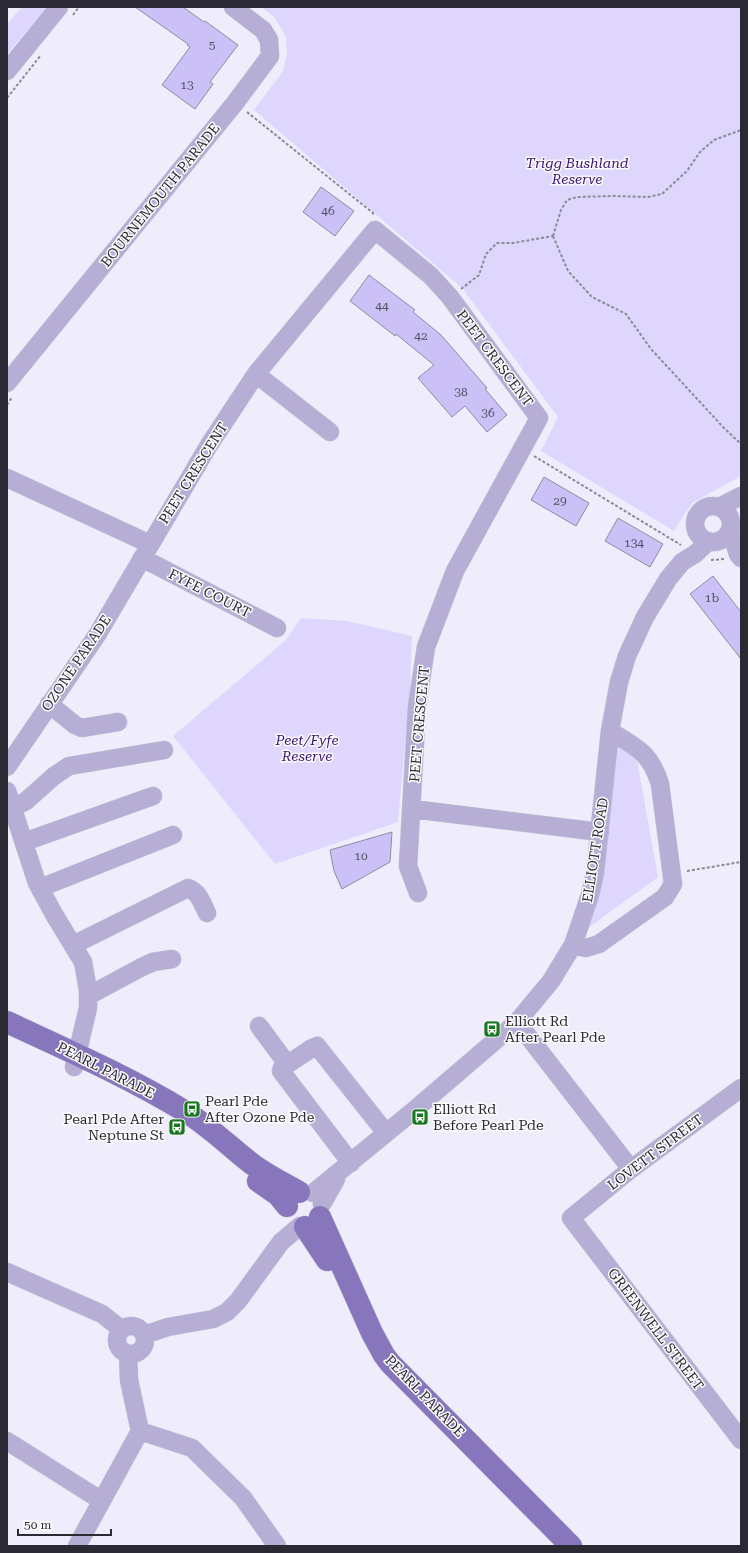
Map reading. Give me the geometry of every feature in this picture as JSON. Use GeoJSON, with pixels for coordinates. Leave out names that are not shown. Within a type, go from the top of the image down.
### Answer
{"type":"FeatureCollection","features":[{"type":"Feature","properties":{"kind":"main road","name":"PEARL PARADE"},"geometry":{"type":"LineString","coordinates":[[7,1022],[76,1061]]}},
{"type":"Feature","properties":{"kind":"main road","name":"PEARL PARADE"},"geometry":{"type":"LineString","coordinates":[[7,1036],[76,1061],[161,1097],[187,1112],[216,1134],[304,1210],[384,1355],[390,1363],[571,1546]]}},
{"type":"Feature","properties":{"kind":"main road"},"geometry":{"type":"LineString","coordinates":[[304,1210],[376,1363],[393,1382],[556,1546]]}},
{"type":"Feature","properties":{"kind":"street"},"geometry":{"type":"LineString","coordinates":[[7,71],[59,7]]}},
{"type":"Feature","properties":{"kind":"street","name":"BOURNEMOUTH PARADE"},"geometry":{"type":"LineString","coordinates":[[7,383],[234,103],[270,56],[269,40],[263,30],[233,7]]}},
{"type":"Feature","properties":{"kind":"street","name":"PEET CRESCENT"},"geometry":{"type":"LineString","coordinates":[[146,551],[209,445],[256,374],[375,230],[431,276],[450,298],[540,418],[455,570],[426,647],[417,706],[408,866],[418,893]]}},
{"type":"Feature","properties":{"kind":"street"},"geometry":{"type":"LineString","coordinates":[[256,374],[330,432]]}},
{"type":"Feature","properties":{"kind":"street"},"geometry":{"type":"LineString","coordinates":[[7,478],[146,551]]}},
{"type":"Feature","properties":{"kind":"street","name":"ELLIOTT ROAD"},"geometry":{"type":"LineString","coordinates":[[741,496],[719,507],[707,506],[699,512],[694,524],[706,538],[721,541],[726,537],[741,503]]}},
{"type":"Feature","properties":{"kind":"street"},"geometry":{"type":"LineString","coordinates":[[719,507],[727,512],[740,556]]}},
{"type":"Feature","properties":{"kind":"street"},"geometry":{"type":"LineString","coordinates":[[706,538],[740,556]]}},
{"type":"Feature","properties":{"kind":"street","name":"ELLIOTT ROAD"},"geometry":{"type":"LineString","coordinates":[[144,1335],[168,1327],[213,1319],[227,1312],[238,1301],[304,1210],[345,1167],[518,1022],[551,981],[573,945],[590,895],[600,832],[610,731],[619,682],[627,656],[645,617],[668,580],[688,555],[706,538]]}},
{"type":"Feature","properties":{"kind":"street","name":"FYFE COURT"},"geometry":{"type":"LineString","coordinates":[[146,551],[277,628]]}},
{"type":"Feature","properties":{"kind":"street","name":"OZONE PARADE"},"geometry":{"type":"LineString","coordinates":[[7,767],[97,634],[146,551]]}},
{"type":"Feature","properties":{"kind":"street"},"geometry":{"type":"LineString","coordinates":[[49,704],[75,725],[82,728],[118,722]]}},
{"type":"Feature","properties":{"kind":"street"},"geometry":{"type":"LineString","coordinates":[[573,945],[586,948],[599,944],[665,897],[673,884],[660,784],[655,769],[648,758],[637,748],[610,731]]}},
{"type":"Feature","properties":{"kind":"street"},"geometry":{"type":"LineString","coordinates":[[13,808],[26,801],[54,776],[69,766],[164,750]]}},
{"type":"Feature","properties":{"kind":"street"},"geometry":{"type":"LineString","coordinates":[[7,791],[40,888],[83,962],[88,1008],[76,1061]]}},
{"type":"Feature","properties":{"kind":"street"},"geometry":{"type":"LineString","coordinates":[[24,842],[154,796]]}},
{"type":"Feature","properties":{"kind":"street"},"geometry":{"type":"LineString","coordinates":[[412,809],[600,832]]}},
{"type":"Feature","properties":{"kind":"street"},"geometry":{"type":"LineString","coordinates":[[40,888],[173,835]]}},
{"type":"Feature","properties":{"kind":"street"},"geometry":{"type":"LineString","coordinates":[[73,945],[188,888],[194,890],[198,894],[207,913]]}},
{"type":"Feature","properties":{"kind":"street"},"geometry":{"type":"LineString","coordinates":[[87,991],[146,965],[165,954]]}},
{"type":"Feature","properties":{"kind":"street"},"geometry":{"type":"LineString","coordinates":[[518,1022],[631,1169]]}},
{"type":"Feature","properties":{"kind":"street"},"geometry":{"type":"LineString","coordinates":[[259,1026],[287,1064]]}},
{"type":"Feature","properties":{"kind":"street"},"geometry":{"type":"LineString","coordinates":[[345,1167],[281,1071],[287,1064],[317,1046],[386,1133]]}},
{"type":"Feature","properties":{"kind":"street","name":"LOVETT STREET"},"geometry":{"type":"LineString","coordinates":[[571,1218],[631,1169],[741,1088]]}},
{"type":"Feature","properties":{"kind":"street","name":"GREENWELL STREET"},"geometry":{"type":"LineString","coordinates":[[571,1218],[741,1440]]}},
{"type":"Feature","properties":{"kind":"street"},"geometry":{"type":"LineString","coordinates":[[7,1272],[102,1314],[121,1329]]}},
{"type":"Feature","properties":{"kind":"street"},"geometry":{"type":"LineString","coordinates":[[128,1326],[139,1328],[144,1335],[145,1342],[142,1349],[136,1353],[128,1354],[122,1351],[118,1347],[117,1338],[121,1329],[128,1326]]}},
{"type":"Feature","properties":{"kind":"street"},"geometry":{"type":"LineString","coordinates":[[77,1546],[140,1431],[129,1380],[128,1354]]}},
{"type":"Feature","properties":{"kind":"street"},"geometry":{"type":"LineString","coordinates":[[140,1431],[192,1448],[243,1498],[277,1546]]}},
{"type":"Feature","properties":{"kind":"street"},"geometry":{"type":"LineString","coordinates":[[7,1441],[102,1501]]}},
{"type":"Feature","properties":{"kind":"path"},"geometry":{"type":"LineString","coordinates":[[234,103],[251,114],[373,213],[375,230]]}},
{"type":"Feature","properties":{"kind":"path"},"geometry":{"type":"LineString","coordinates":[[741,130],[714,140],[700,152],[687,171],[662,194],[648,197],[577,197],[567,200],[561,210],[554,236],[568,271],[592,297],[626,314],[651,349],[724,428],[741,444]]}},
{"type":"Feature","properties":{"kind":"path"},"geometry":{"type":"LineString","coordinates":[[450,298],[479,275],[486,254],[497,243],[513,243],[554,236]]}},
{"type":"Feature","properties":{"kind":"path"},"geometry":{"type":"LineString","coordinates":[[523,450],[669,536],[688,555],[704,560],[721,560],[740,556]]}},
{"type":"Feature","properties":{"kind":"path"},"geometry":{"type":"LineString","coordinates":[[672,873],[741,862]]}},
{"type":"Feature","properties":{"kind":"green space"},"geometry":{"type":"Polygon","coordinates":[[[22,7],[47,7],[7,54],[7,24],[22,7]]]}},
{"type":"Feature","properties":{"kind":"green space","name":"Trigg Bushland Reserve"},"geometry":{"type":"Polygon","coordinates":[[[261,7],[741,7],[741,476],[692,503],[674,531],[541,451],[558,417],[462,288],[254,110],[283,71],[287,55],[286,37],[274,17],[261,7]]]}},
{"type":"Feature","properties":{"kind":"green space","name":"Peet/Fyfe Reserve"},"geometry":{"type":"Polygon","coordinates":[[[301,618],[347,621],[412,636],[410,690],[398,822],[275,864],[173,736],[286,640],[301,618]]]}},
{"type":"Feature","properties":{"kind":"green space"},"geometry":{"type":"Polygon","coordinates":[[[614,744],[637,760],[658,877],[584,931],[614,744]]]}},
{"type":"Feature","properties":{"kind":"building"},"geometry":{"type":"Polygon","coordinates":[[[135,7],[183,7],[238,45],[210,82],[213,84],[195,109],[162,85],[190,47],[187,45],[188,44],[135,7]]]}},
{"type":"Feature","properties":{"kind":"building"},"geometry":{"type":"Polygon","coordinates":[[[321,187],[354,211],[335,236],[303,212],[321,187]]]}},
{"type":"Feature","properties":{"kind":"building"},"geometry":{"type":"Polygon","coordinates":[[[369,275],[415,310],[413,312],[441,335],[487,388],[485,389],[507,415],[487,432],[465,406],[452,417],[418,378],[434,365],[396,334],[395,336],[350,301],[369,275]]]}},
{"type":"Feature","properties":{"kind":"building"},"geometry":{"type":"Polygon","coordinates":[[[544,477],[589,503],[576,526],[531,500],[544,477]]]}},
{"type":"Feature","properties":{"kind":"building"},"geometry":{"type":"Polygon","coordinates":[[[618,518],[663,544],[650,567],[605,541],[618,518]]]}},
{"type":"Feature","properties":{"kind":"building"},"geometry":{"type":"Polygon","coordinates":[[[713,576],[741,612],[741,659],[690,594],[713,576]]]}},
{"type":"Feature","properties":{"kind":"building"},"geometry":{"type":"Polygon","coordinates":[[[392,832],[390,862],[342,889],[334,871],[330,850],[392,832]]]}},
{"type":"Feature","properties":{"kind":"place","name":"Elliott Rd After Pearl Pde"},"geometry":{"type":"Point","coordinates":[492,1029]}},
{"type":"Feature","properties":{"kind":"place","name":"Pearl Pde After Ozone Pde"},"geometry":{"type":"Point","coordinates":[192,1109]}},
{"type":"Feature","properties":{"kind":"place","name":"Elliott Rd Before Pearl Pde"},"geometry":{"type":"Point","coordinates":[420,1117]}},
{"type":"Feature","properties":{"kind":"place","name":"Pearl Pde After Neptune St"},"geometry":{"type":"Point","coordinates":[177,1127]}}]}
